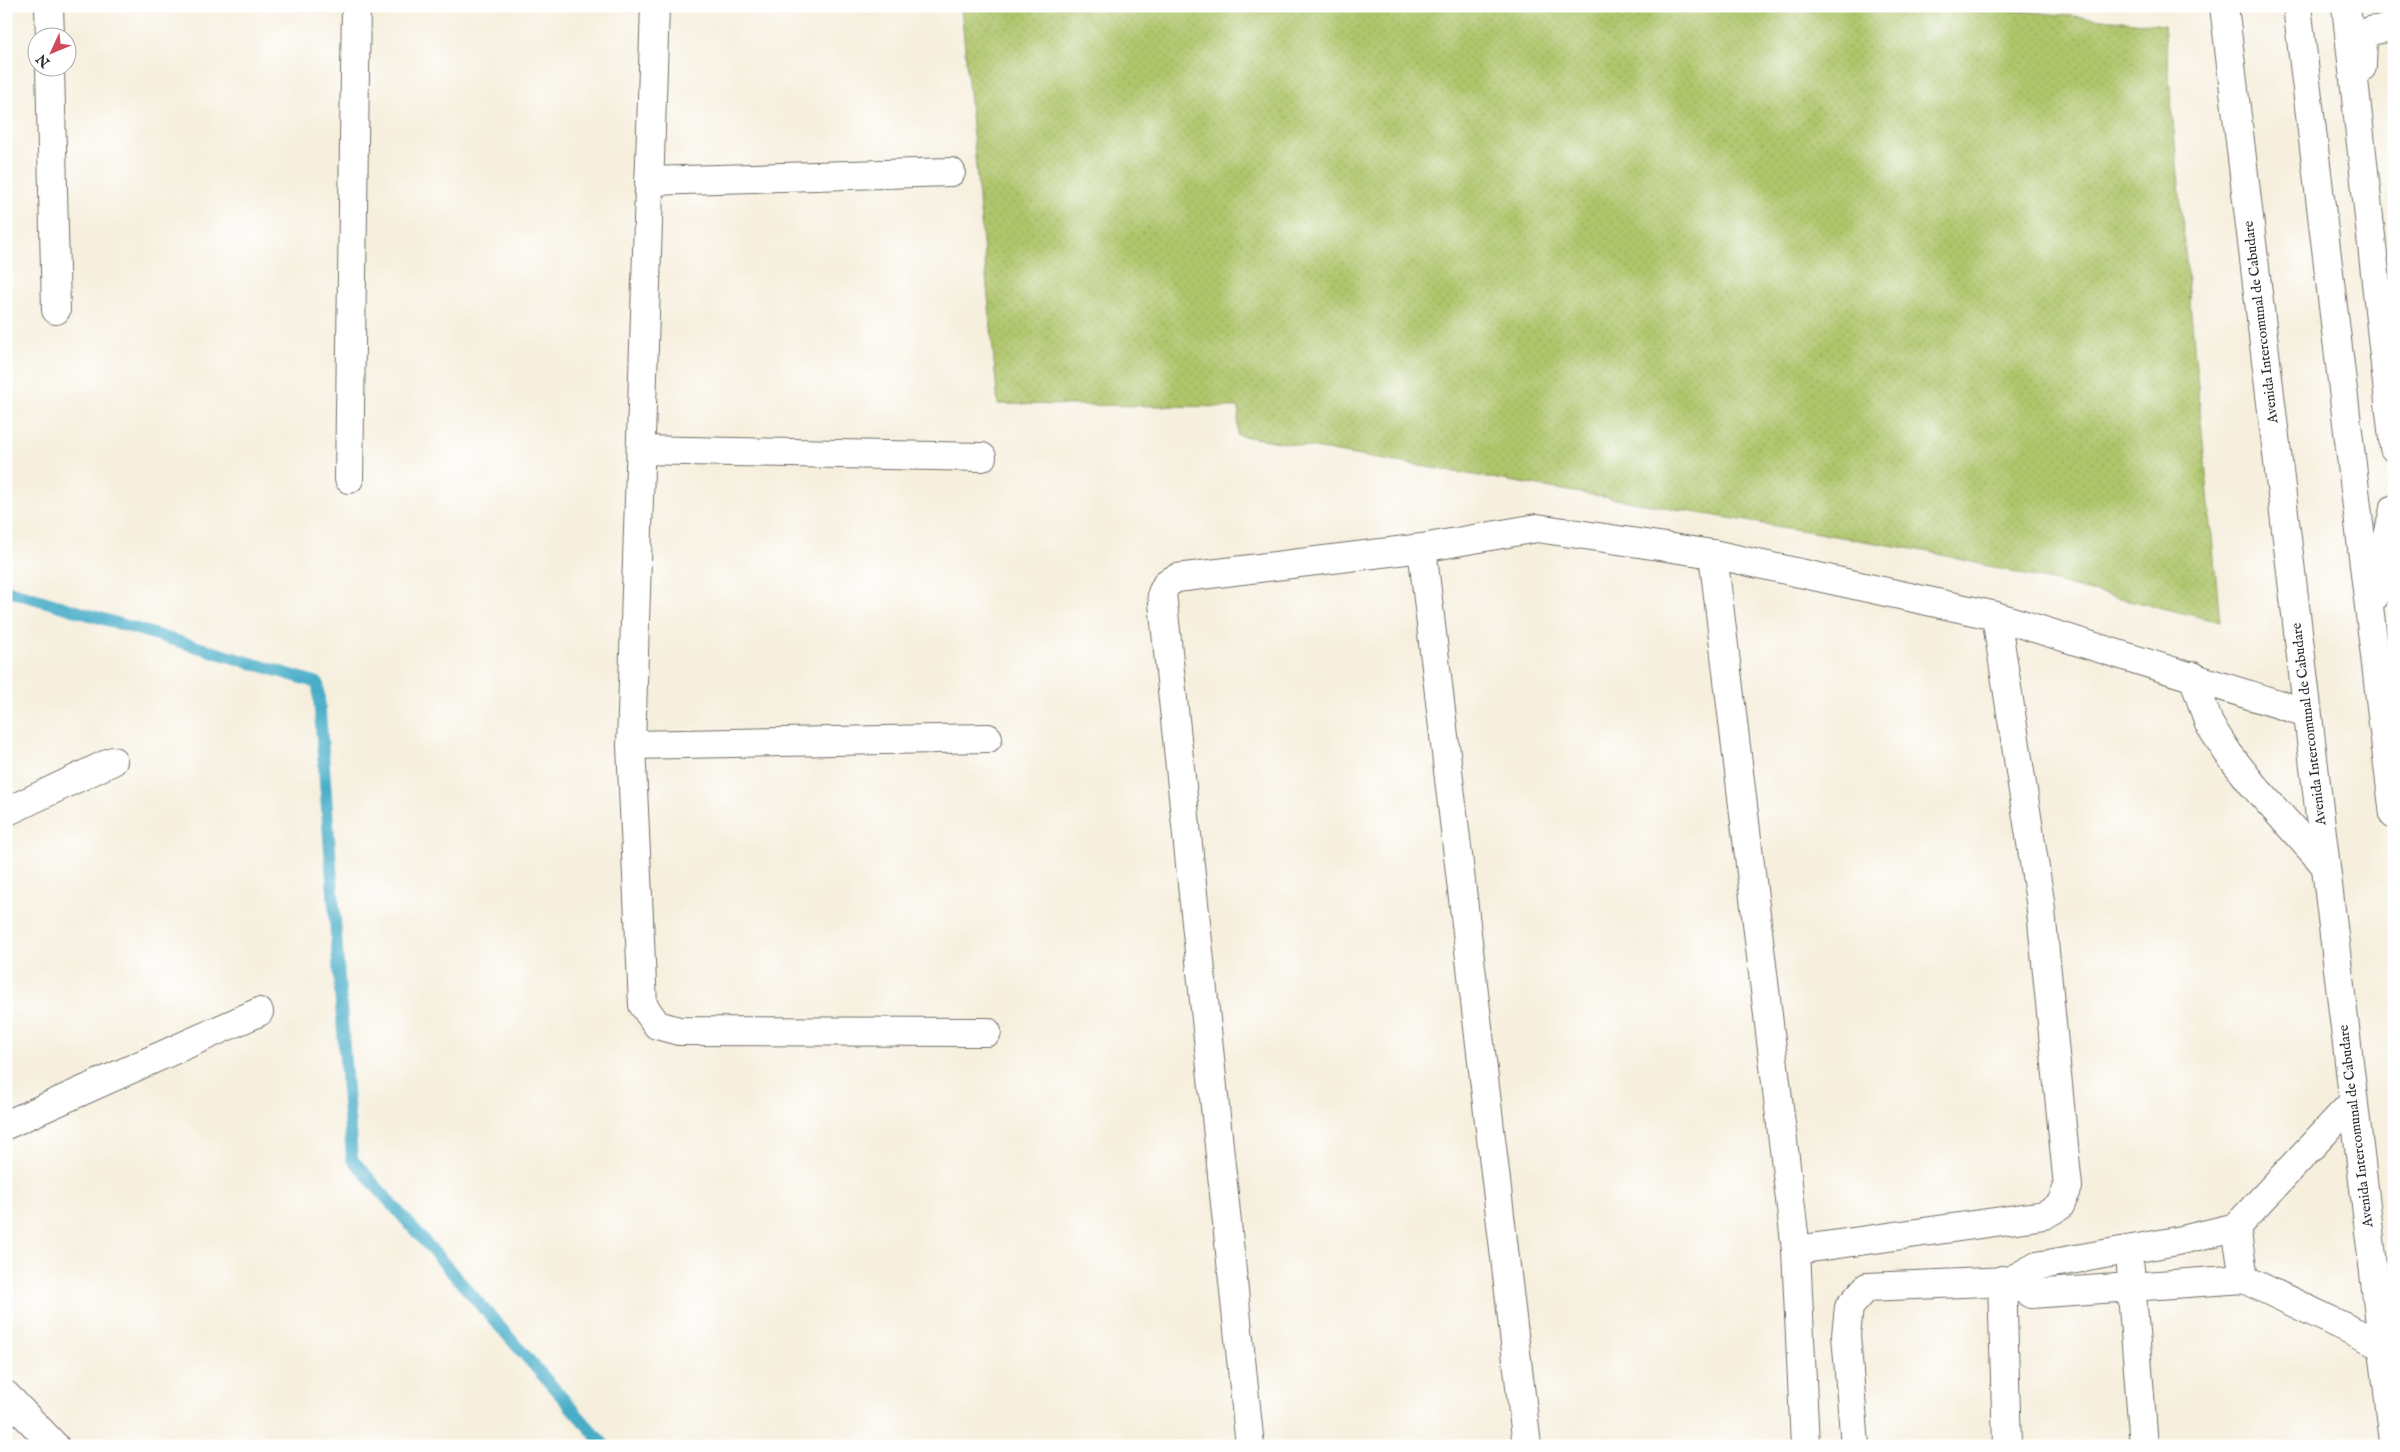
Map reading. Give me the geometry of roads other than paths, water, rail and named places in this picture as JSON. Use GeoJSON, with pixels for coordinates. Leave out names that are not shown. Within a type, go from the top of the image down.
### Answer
{"type":"FeatureCollection","features":[{"type":"Feature","properties":{"kind":"main road"},"geometry":{"type":"LineString","coordinates":[[49,6],[50,28]]}},
{"type":"Feature","properties":{"kind":"main road"},"geometry":{"type":"LineString","coordinates":[[349,479],[356,6]]}},
{"type":"Feature","properties":{"kind":"main road"},"geometry":{"type":"LineString","coordinates":[[655,6],[631,745],[643,1006],[657,1025],[679,1031],[987,1032]]}},
{"type":"Feature","properties":{"kind":"main road","name":"Avenida Intercomunal de Cabudare"},"geometry":{"type":"LineString","coordinates":[[2224,6],[2394,1442]]}},
{"type":"Feature","properties":{"kind":"main road"},"geometry":{"type":"LineString","coordinates":[[2297,6],[2394,815]]}},
{"type":"Feature","properties":{"kind":"main road"},"geometry":{"type":"LineString","coordinates":[[2346,6],[2394,448]]}},
{"type":"Feature","properties":{"kind":"main road"},"geometry":{"type":"LineString","coordinates":[[2394,27],[2369,31],[2363,37],[2361,49],[2362,72],[2394,299]]}},
{"type":"Feature","properties":{"kind":"main road"},"geometry":{"type":"LineString","coordinates":[[50,78],[56,310]]}},
{"type":"Feature","properties":{"kind":"main road"},"geometry":{"type":"LineString","coordinates":[[649,181],[951,172]]}},
{"type":"Feature","properties":{"kind":"main road"},"geometry":{"type":"LineString","coordinates":[[641,450],[982,457]]}},
{"type":"Feature","properties":{"kind":"main road"},"geometry":{"type":"LineString","coordinates":[[2371,617],[2394,509]]}},
{"type":"Feature","properties":{"kind":"main road"},"geometry":{"type":"LineString","coordinates":[[1250,1446],[1162,592],[1167,583],[1177,578],[1422,548],[1537,528],[1713,554],[1996,616],[2307,713]]}},
{"type":"Feature","properties":{"kind":"main road"},"geometry":{"type":"LineString","coordinates":[[1422,548],[1527,1446]]}},
{"type":"Feature","properties":{"kind":"main road"},"geometry":{"type":"LineString","coordinates":[[1713,554],[1796,1250],[1805,1446]]}},
{"type":"Feature","properties":{"kind":"main road"},"geometry":{"type":"LineString","coordinates":[[1796,1250],[2044,1216],[2060,1206],[2068,1187],[2040,901],[1996,616]]}},
{"type":"Feature","properties":{"kind":"main road"},"geometry":{"type":"LineString","coordinates":[[2193,676],[2209,724],[2228,753],[2325,866]]}},
{"type":"Feature","properties":{"kind":"main road"},"geometry":{"type":"LineString","coordinates":[[631,745],[988,738]]}},
{"type":"Feature","properties":{"kind":"main road"},"geometry":{"type":"LineString","coordinates":[[6,812],[113,761]]}},
{"type":"Feature","properties":{"kind":"main road"},"geometry":{"type":"LineString","coordinates":[[6,1125],[259,1012]]}},
{"type":"Feature","properties":{"kind":"main road"},"geometry":{"type":"LineString","coordinates":[[1855,1446],[1846,1335],[1849,1307],[1867,1287],[2006,1281],[2037,1266],[2176,1242],[2236,1227],[2353,1102]]}},
{"type":"Feature","properties":{"kind":"main road"},"geometry":{"type":"LineString","coordinates":[[2236,1227],[2244,1279]]}},
{"type":"Feature","properties":{"kind":"main road"},"geometry":{"type":"LineString","coordinates":[[2128,1250],[2144,1446]]}},
{"type":"Feature","properties":{"kind":"main road"},"geometry":{"type":"LineString","coordinates":[[2006,1281],[2030,1294],[2244,1279],[2382,1345]]}},
{"type":"Feature","properties":{"kind":"main road"},"geometry":{"type":"LineString","coordinates":[[2006,1281],[2007,1446]]}},
{"type":"Feature","properties":{"kind":"main road"},"geometry":{"type":"LineString","coordinates":[[6,1395],[55,1446]]}},
{"type":"Feature","properties":{"kind":"waterway"},"geometry":{"type":"LineString","coordinates":[[6,590],[318,683],[352,1159],[605,1446]]}}]}
